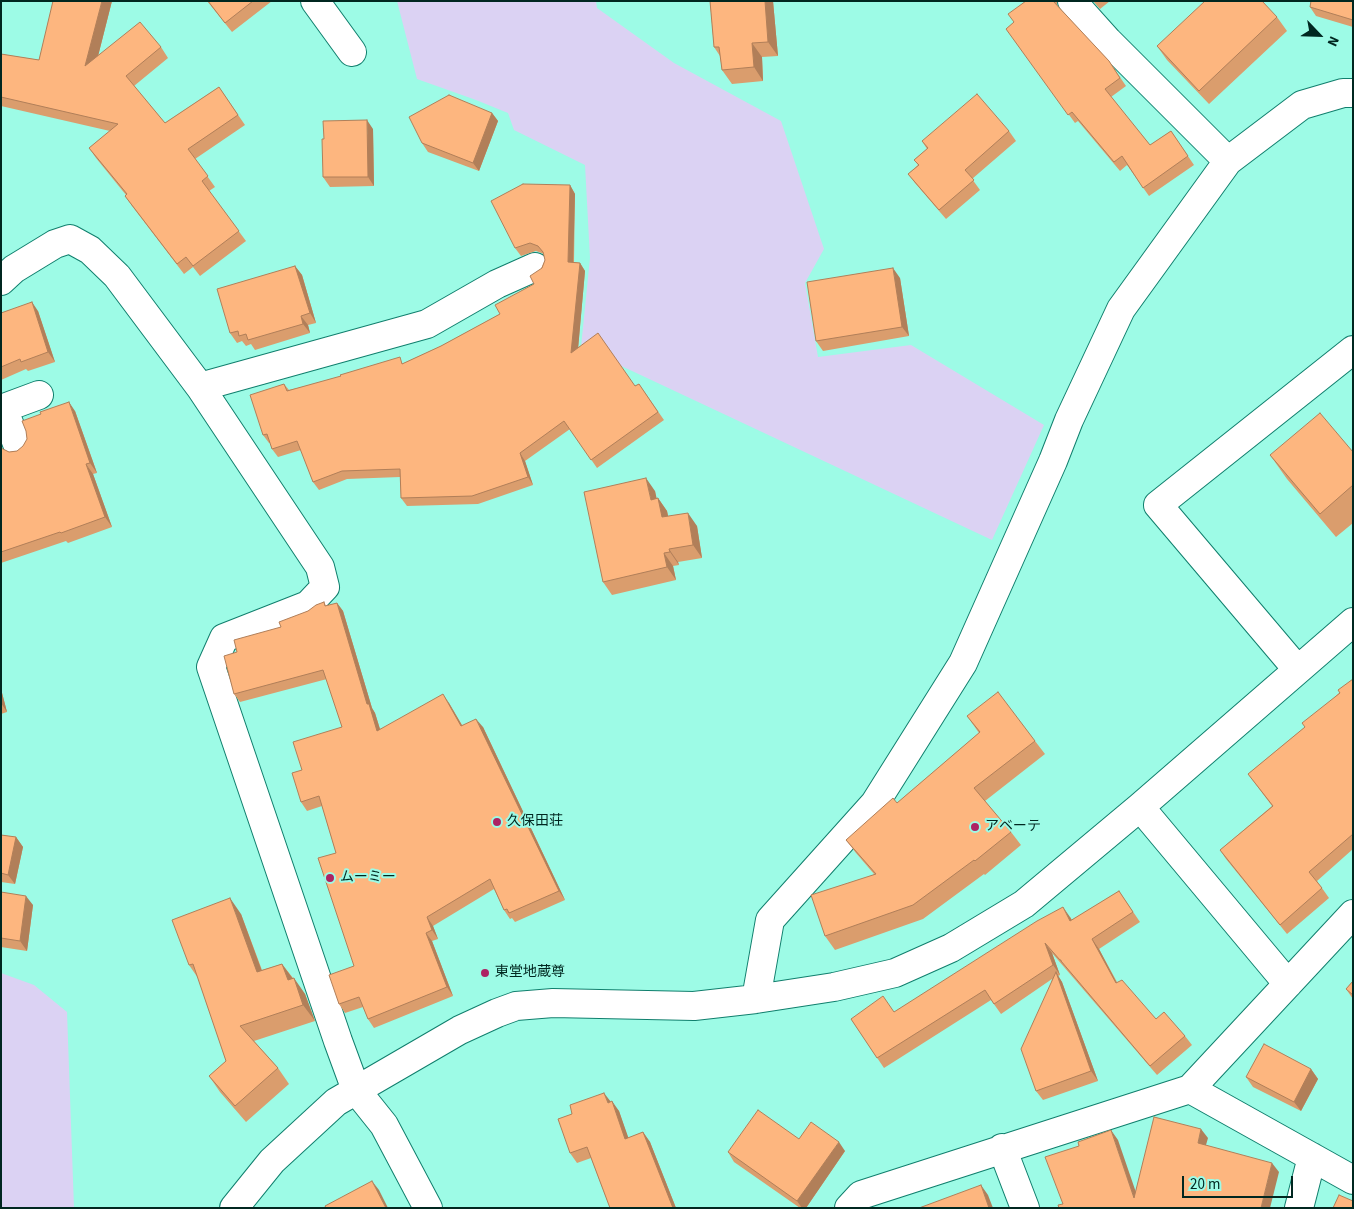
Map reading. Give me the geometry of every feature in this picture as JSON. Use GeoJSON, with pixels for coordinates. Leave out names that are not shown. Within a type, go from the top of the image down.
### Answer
{"type":"FeatureCollection","features":[{"type":"Feature","properties":{"kind":"street"},"geometry":{"type":"LineString","coordinates":[[315,1],[352,52]]}},
{"type":"Feature","properties":{"kind":"street"},"geometry":{"type":"LineString","coordinates":[[1072,1],[1108,41],[1228,161]]}},
{"type":"Feature","properties":{"kind":"street"},"geometry":{"type":"LineString","coordinates":[[756,999],[770,920],[875,802],[963,663],[1049,470],[1069,420],[1121,308],[1228,161],[1302,105],[1343,93],[1353,93]]}},
{"type":"Feature","properties":{"kind":"street"},"geometry":{"type":"LineString","coordinates":[[1,281],[14,269],[55,244],[70,240],[90,250],[117,276],[200,387],[320,567],[325,587],[308,605],[224,638],[212,666],[356,1090],[384,1125],[428,1208]]}},
{"type":"Feature","properties":{"kind":"street"},"geometry":{"type":"LineString","coordinates":[[200,387],[427,324],[497,284],[535,267]]}},
{"type":"Feature","properties":{"kind":"street"},"geometry":{"type":"LineString","coordinates":[[1297,669],[1158,505],[1353,350]]}},
{"type":"Feature","properties":{"kind":"street"},"geometry":{"type":"LineString","coordinates":[[18,446],[2,408],[39,395]]}},
{"type":"Feature","properties":{"kind":"street"},"geometry":{"type":"LineString","coordinates":[[234,1208],[272,1161],[336,1102],[460,1030],[516,1006],[553,1003],[694,1006],[756,999],[834,987],[895,973],[950,948],[1024,904],[1140,808],[1353,622]]}},
{"type":"Feature","properties":{"kind":"street"},"geometry":{"type":"LineString","coordinates":[[1140,808],[1288,984]]}},
{"type":"Feature","properties":{"kind":"street"},"geometry":{"type":"LineString","coordinates":[[849,1208],[861,1195],[1190,1089],[1353,914]]}},
{"type":"Feature","properties":{"kind":"street"},"geometry":{"type":"LineString","coordinates":[[1190,1089],[1353,1180]]}},
{"type":"Feature","properties":{"kind":"street"},"geometry":{"type":"LineString","coordinates":[[1002,1148],[1025,1208]]}},
{"type":"Feature","properties":{"kind":"street"},"geometry":{"type":"LineString","coordinates":[[1299,1208],[1312,1157]]}},
{"type":"Feature","properties":{"kind":"shaded area"},"geometry":{"type":"Polygon","coordinates":[[[397,1],[596,1],[597,8],[674,63],[781,121],[824,249],[805,283],[818,357],[911,345],[1044,425],[992,540],[581,347],[590,258],[585,165],[514,130],[508,113],[417,79],[397,1]]]}},
{"type":"Feature","properties":{"kind":"shaded area"},"geometry":{"type":"Polygon","coordinates":[[[1,973],[34,985],[67,1012],[74,1208],[1,1208],[1,973]]]}},
{"type":"Feature","properties":{"kind":"building"},"geometry":{"type":"Polygon","coordinates":[[[53,1],[102,1],[85,66],[140,22],[161,47],[126,76],[165,123],[219,87],[238,115],[188,149],[208,176],[202,181],[239,231],[193,266],[186,257],[177,264],[125,196],[127,194],[89,148],[118,124],[1,97],[1,54],[39,60],[53,1]]]}},
{"type":"Feature","properties":{"kind":"building"},"geometry":{"type":"Polygon","coordinates":[[[208,1],[253,1],[225,23],[208,1]]]}},
{"type":"Feature","properties":{"kind":"building"},"geometry":{"type":"Polygon","coordinates":[[[710,1],[765,1],[768,42],[752,43],[754,67],[722,70],[719,47],[714,47],[710,1]]]}},
{"type":"Feature","properties":{"kind":"building"},"geometry":{"type":"Polygon","coordinates":[[[1026,1],[1053,1],[1109,61],[1120,78],[1105,89],[1150,145],[1171,131],[1188,156],[1143,188],[1122,156],[1114,162],[1072,112],[1068,115],[1006,29],[1014,22],[1008,14],[1026,1]]]}},
{"type":"Feature","properties":{"kind":"building"},"geometry":{"type":"Polygon","coordinates":[[[1205,1],[1262,1],[1277,17],[1199,91],[1157,46],[1205,1]]]}},
{"type":"Feature","properties":{"kind":"building"},"geometry":{"type":"Polygon","coordinates":[[[1311,1],[1353,1],[1353,20],[1310,7],[1311,1]]]}},
{"type":"Feature","properties":{"kind":"building"},"geometry":{"type":"Polygon","coordinates":[[[977,94],[1009,131],[965,170],[974,180],[939,210],[908,174],[919,165],[914,160],[928,148],[922,141],[977,94]]]}},
{"type":"Feature","properties":{"kind":"building"},"geometry":{"type":"Polygon","coordinates":[[[449,95],[492,113],[473,163],[422,143],[409,117],[449,95]]]}},
{"type":"Feature","properties":{"kind":"building"},"geometry":{"type":"Polygon","coordinates":[[[367,120],[368,177],[323,177],[323,121],[367,120]]]}},
{"type":"Feature","properties":{"kind":"building"},"geometry":{"type":"Polygon","coordinates":[[[523,184],[570,185],[568,262],[580,263],[571,353],[598,333],[635,386],[639,384],[658,412],[591,460],[564,421],[520,453],[528,477],[472,496],[401,498],[400,469],[342,471],[313,482],[297,441],[272,449],[267,434],[263,435],[250,395],[284,384],[287,391],[400,357],[402,364],[441,346],[500,314],[495,305],[534,284],[530,276],[542,268],[545,260],[543,252],[538,246],[530,243],[515,248],[491,201],[523,184]]]}},
{"type":"Feature","properties":{"kind":"building"},"geometry":{"type":"Polygon","coordinates":[[[295,266],[310,313],[301,316],[303,324],[248,340],[246,334],[239,336],[238,331],[230,333],[217,289],[295,266]]]}},
{"type":"Feature","properties":{"kind":"building"},"geometry":{"type":"Polygon","coordinates":[[[893,268],[902,327],[816,341],[807,282],[893,268]]]}},
{"type":"Feature","properties":{"kind":"building"},"geometry":{"type":"Polygon","coordinates":[[[32,302],[48,352],[21,362],[20,359],[1,367],[1,313],[32,302]]]}},
{"type":"Feature","properties":{"kind":"building"},"geometry":{"type":"Polygon","coordinates":[[[69,402],[90,463],[86,464],[105,517],[1,552],[1,448],[9,452],[17,451],[27,439],[22,421],[41,414],[40,412],[69,402]]]}},
{"type":"Feature","properties":{"kind":"building"},"geometry":{"type":"Polygon","coordinates":[[[1320,413],[1353,452],[1353,485],[1320,514],[1270,455],[1320,413]]]}},
{"type":"Feature","properties":{"kind":"building"},"geometry":{"type":"Polygon","coordinates":[[[646,478],[651,500],[658,498],[662,517],[688,513],[693,545],[669,549],[670,552],[664,553],[667,567],[603,582],[584,492],[646,478]]]}},
{"type":"Feature","properties":{"kind":"building"},"geometry":{"type":"Polygon","coordinates":[[[324,602],[325,606],[337,603],[377,731],[443,694],[461,726],[476,719],[559,891],[509,913],[507,909],[504,910],[490,879],[427,917],[432,930],[426,933],[447,987],[368,1019],[359,997],[339,1004],[329,975],[354,966],[318,858],[336,853],[319,796],[301,802],[292,773],[302,770],[293,742],[342,727],[323,670],[234,694],[224,656],[237,652],[234,640],[281,627],[279,622],[308,611],[324,602]]]}},
{"type":"Feature","properties":{"kind":"building"},"geometry":{"type":"Polygon","coordinates":[[[1353,679],[1353,834],[1309,872],[1322,888],[1280,925],[1220,850],[1273,806],[1248,774],[1305,727],[1302,723],[1340,693],[1338,690],[1353,679]]]}},
{"type":"Feature","properties":{"kind":"building"},"geometry":{"type":"Polygon","coordinates":[[[998,692],[1035,741],[974,788],[1011,832],[975,861],[913,905],[825,936],[811,895],[876,874],[846,840],[893,798],[897,803],[980,732],[967,716],[998,692]]]}},
{"type":"Feature","properties":{"kind":"building"},"geometry":{"type":"Polygon","coordinates":[[[1,835],[16,837],[8,875],[1,873],[1,835]]]}},
{"type":"Feature","properties":{"kind":"building"},"geometry":{"type":"Polygon","coordinates":[[[1119,891],[1133,912],[1092,939],[1116,983],[1122,980],[1156,1019],[1164,1012],[1185,1036],[1150,1066],[1045,943],[1053,965],[994,1004],[985,990],[877,1058],[851,1019],[883,996],[894,1012],[1037,921],[1063,907],[1070,921],[1119,891]]]}},
{"type":"Feature","properties":{"kind":"building"},"geometry":{"type":"Polygon","coordinates":[[[1,892],[26,896],[20,941],[1,938],[1,892]]]}},
{"type":"Feature","properties":{"kind":"building"},"geometry":{"type":"Polygon","coordinates":[[[230,898],[257,972],[282,964],[288,980],[294,978],[303,1005],[240,1026],[278,1068],[235,1106],[209,1076],[226,1061],[193,964],[189,965],[172,920],[230,898]]]}},
{"type":"Feature","properties":{"kind":"building"},"geometry":{"type":"Polygon","coordinates":[[[1056,972],[1091,1071],[1036,1091],[1021,1049],[1056,972]]]}},
{"type":"Feature","properties":{"kind":"building"},"geometry":{"type":"Polygon","coordinates":[[[1353,981],[1353,995],[1346,989],[1353,981]]]}},
{"type":"Feature","properties":{"kind":"building"},"geometry":{"type":"Polygon","coordinates":[[[1264,1044],[1311,1069],[1294,1102],[1246,1077],[1264,1044]]]}},
{"type":"Feature","properties":{"kind":"building"},"geometry":{"type":"Polygon","coordinates":[[[604,1093],[608,1103],[612,1101],[625,1139],[643,1132],[673,1208],[610,1208],[587,1147],[570,1153],[558,1119],[572,1114],[570,1105],[604,1093]]]}},
{"type":"Feature","properties":{"kind":"building"},"geometry":{"type":"Polygon","coordinates":[[[758,1110],[799,1139],[811,1122],[839,1142],[797,1201],[728,1152],[758,1110]]]}},
{"type":"Feature","properties":{"kind":"building"},"geometry":{"type":"Polygon","coordinates":[[[1154,1117],[1201,1129],[1198,1143],[1272,1163],[1261,1208],[1059,1208],[1058,1205],[1063,1204],[1045,1157],[1079,1146],[1078,1142],[1111,1130],[1134,1198],[1154,1117]]]}},
{"type":"Feature","properties":{"kind":"building"},"geometry":{"type":"Polygon","coordinates":[[[372,1181],[386,1208],[326,1208],[325,1206],[372,1181]]]}},
{"type":"Feature","properties":{"kind":"building"},"geometry":{"type":"Polygon","coordinates":[[[981,1185],[989,1208],[919,1208],[981,1185]]]}},
{"type":"Feature","properties":{"kind":"building"},"geometry":{"type":"Polygon","coordinates":[[[1339,1195],[1353,1201],[1353,1208],[1333,1208],[1339,1195]]]}},
{"type":"Feature","properties":{"kind":"place","name":"久保田荘"},"geometry":{"type":"Point","coordinates":[497,822]}},
{"type":"Feature","properties":{"kind":"place","name":"アベーテ"},"geometry":{"type":"Point","coordinates":[975,827]}},
{"type":"Feature","properties":{"kind":"place","name":"ムーミー"},"geometry":{"type":"Point","coordinates":[330,878]}},
{"type":"Feature","properties":{"kind":"place","name":"東堂地蔵尊"},"geometry":{"type":"Point","coordinates":[485,973]}}]}
